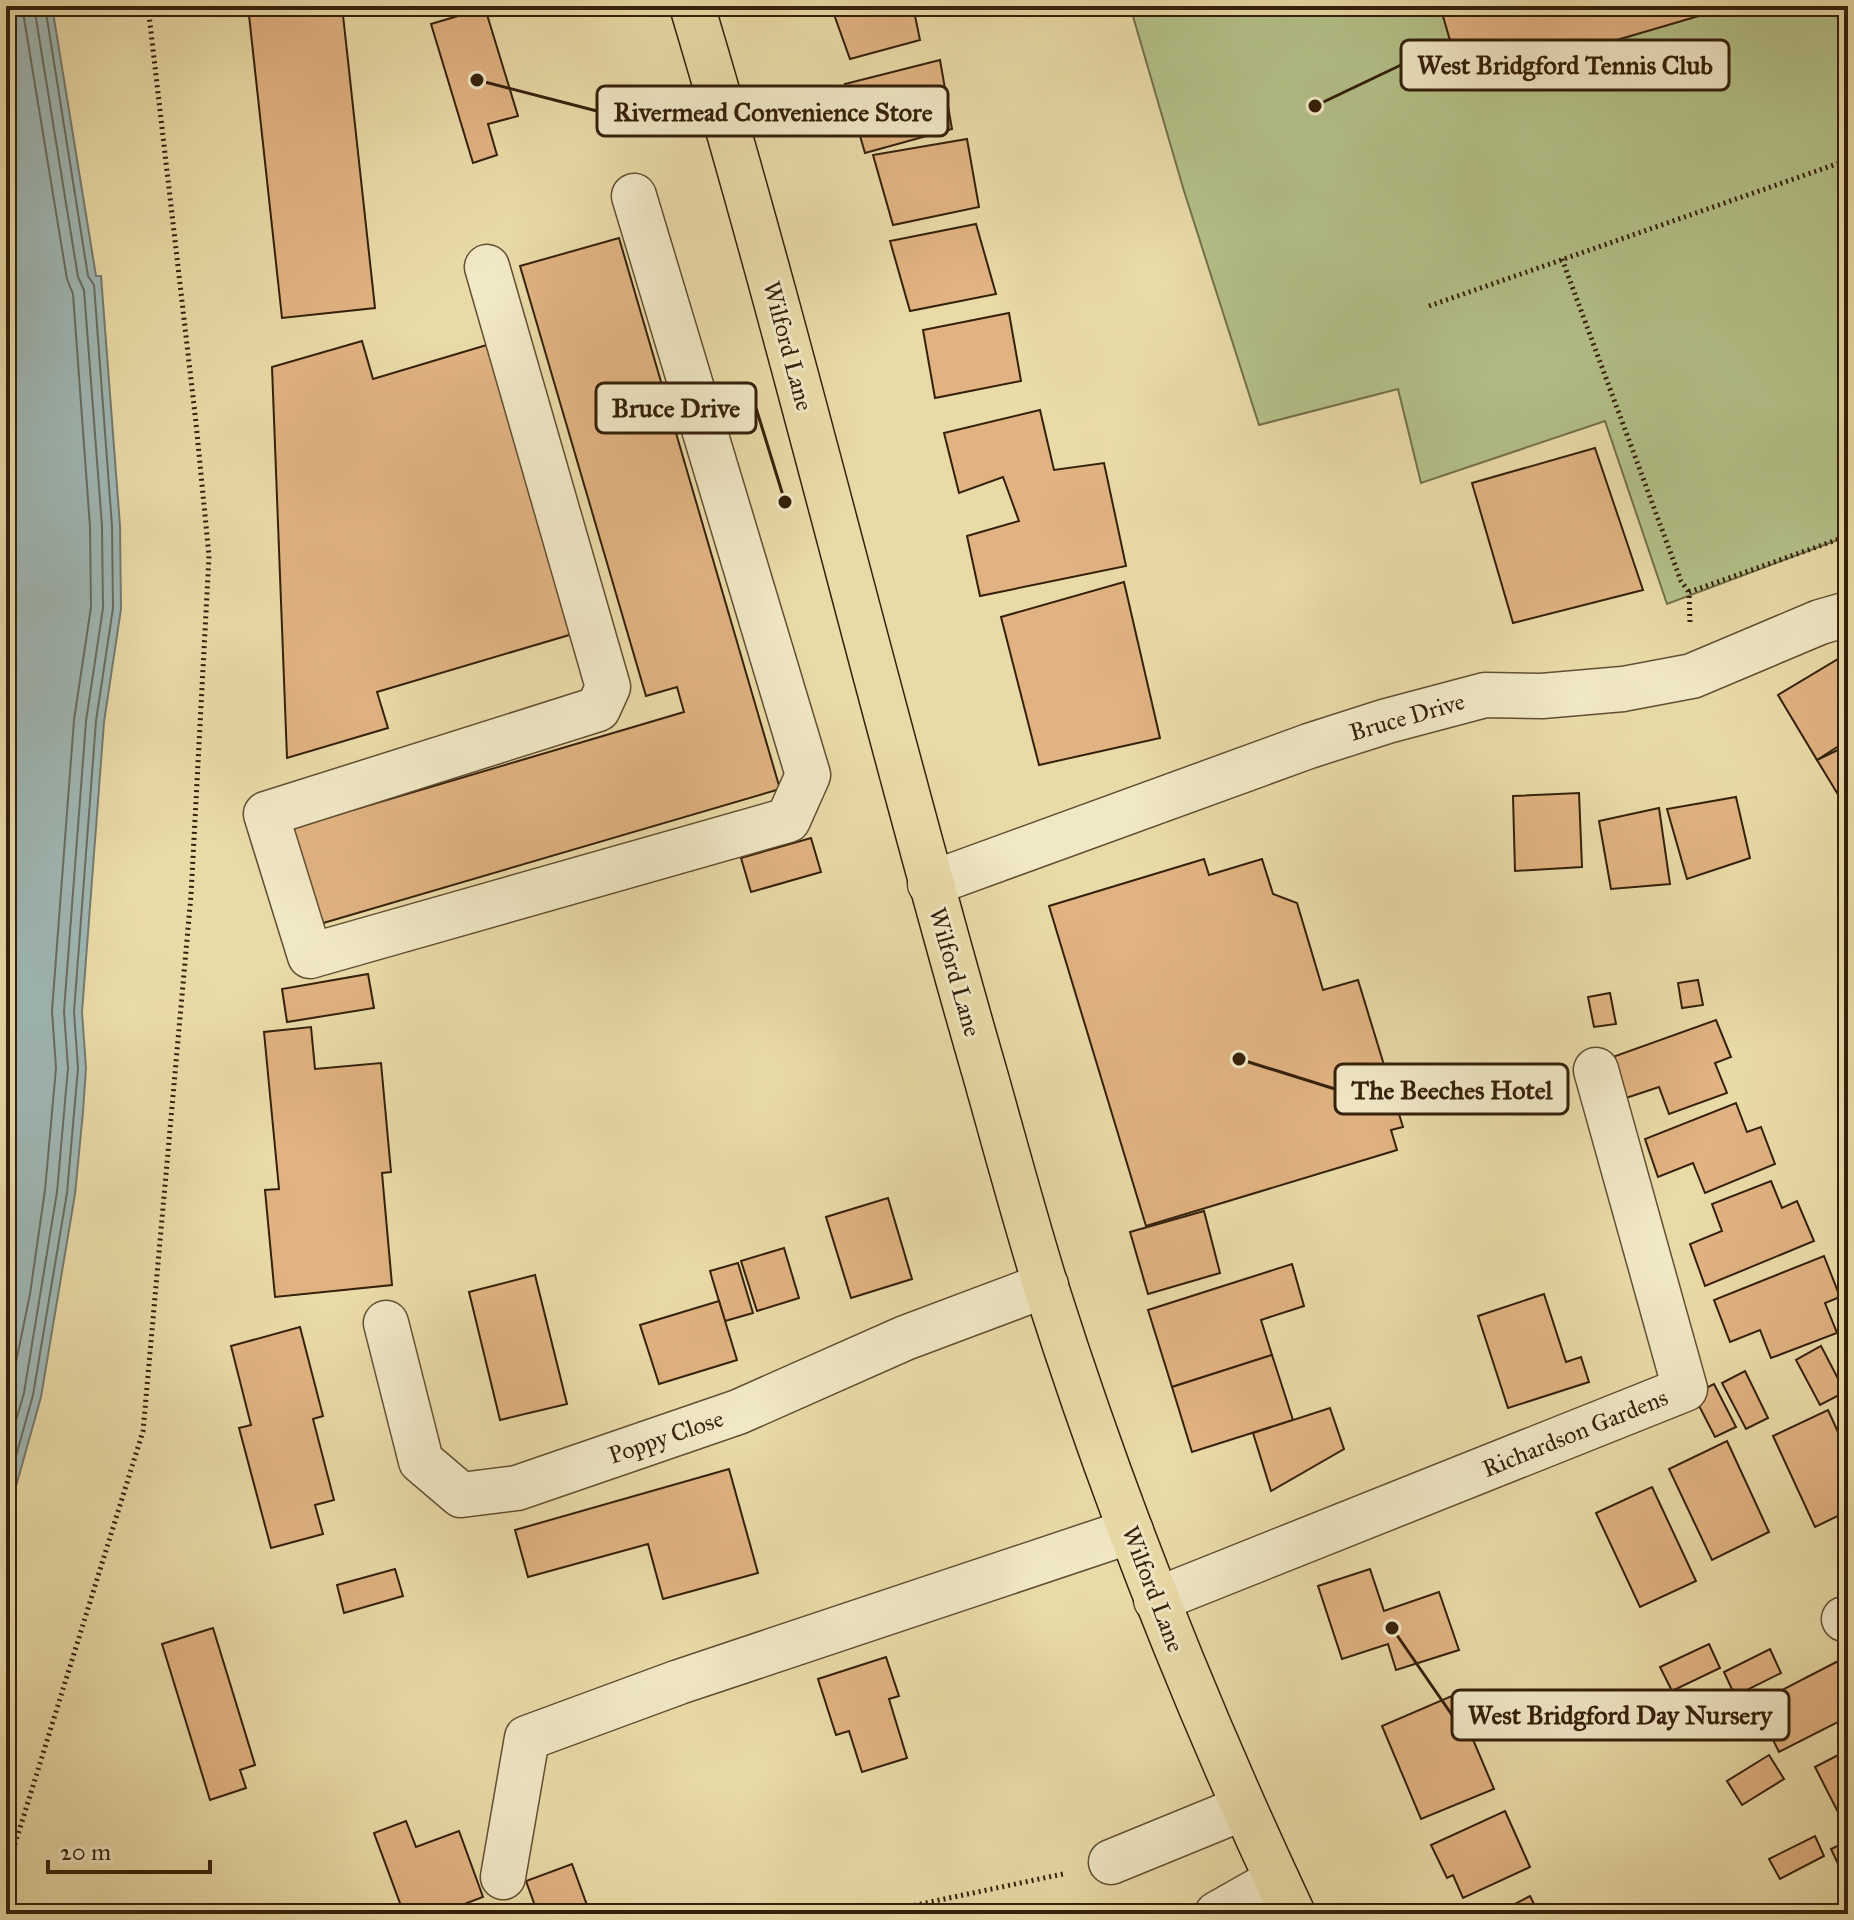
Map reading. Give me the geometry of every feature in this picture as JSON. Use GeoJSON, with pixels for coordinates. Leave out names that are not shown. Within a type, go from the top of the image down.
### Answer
{"type":"FeatureCollection","features":[{"type":"Feature","properties":{"kind":"main road","name":"Wilford Lane"},"geometry":{"type":"LineString","coordinates":[[692,6],[743,178],[930,884],[1046,1285],[1156,1600],[1243,1808],[1285,1897]]}},
{"type":"Feature","properties":{"kind":"street"},"geometry":{"type":"LineString","coordinates":[[487,267],[608,687],[598,709],[266,814],[310,956],[788,820],[808,775],[634,196]]}},
{"type":"Feature","properties":{"kind":"street","name":"Bruce Drive"},"geometry":{"type":"LineString","coordinates":[[930,884],[1294,751],[1387,721],[1485,695],[1542,696],[1623,689],[1692,676],[1820,622],[1848,614]]}},
{"type":"Feature","properties":{"kind":"street","name":"Richardson Gardens"},"geometry":{"type":"LineString","coordinates":[[1156,1600],[1685,1389],[1596,1070]]}},
{"type":"Feature","properties":{"kind":"street","name":"Poppy Close"},"geometry":{"type":"LineString","coordinates":[[386,1323],[421,1461],[461,1495],[517,1488],[738,1412],[905,1338],[1046,1285]]}},
{"type":"Feature","properties":{"kind":"street"},"geometry":{"type":"LineString","coordinates":[[503,1877],[527,1738],[694,1677],[1131,1531]]}},
{"type":"Feature","properties":{"kind":"street"},"geometry":{"type":"LineString","coordinates":[[1111,1862],[1243,1808]]}},
{"type":"Feature","properties":{"kind":"street"},"geometry":{"type":"LineString","coordinates":[[1217,1914],[1285,1897]]}},
{"type":"Feature","properties":{"kind":"path"},"geometry":{"type":"LineString","coordinates":[[6,1873],[143,1431],[191,895],[209,556],[148,6]]}},
{"type":"Feature","properties":{"kind":"path"},"geometry":{"type":"LineString","coordinates":[[1429,306],[1848,160]]}},
{"type":"Feature","properties":{"kind":"path"},"geometry":{"type":"LineString","coordinates":[[1562,259],[1681,581],[1689,592],[1692,676]]}},
{"type":"Feature","properties":{"kind":"path"},"geometry":{"type":"LineString","coordinates":[[1689,592],[1848,536]]}},
{"type":"Feature","properties":{"kind":"path"},"geometry":{"type":"LineString","coordinates":[[873,1914],[1111,1862]]}},
{"type":"Feature","properties":{"kind":"green space"},"geometry":{"type":"Polygon","coordinates":[[[1130,6],[1848,6],[1848,536],[1667,604],[1605,421],[1421,483],[1398,389],[1259,425],[1184,191],[1130,6]]]}},
{"type":"Feature","properties":{"kind":"water"},"geometry":{"type":"Polygon","coordinates":[[[6,6],[52,6],[96,276],[101,276],[120,526],[121,609],[104,722],[82,1012],[86,1068],[75,1194],[41,1397],[6,1522],[6,6]]]}},
{"type":"Feature","properties":{"kind":"building"},"geometry":{"type":"Polygon","coordinates":[[[248,6],[342,6],[375,308],[282,318],[248,6]]]}},
{"type":"Feature","properties":{"kind":"building"},"geometry":{"type":"Polygon","coordinates":[[[831,6],[913,6],[920,40],[850,59],[831,6]]]}},
{"type":"Feature","properties":{"kind":"building"},"geometry":{"type":"Polygon","coordinates":[[[1440,6],[1733,6],[1463,85],[1440,6]]]}},
{"type":"Feature","properties":{"kind":"building"},"geometry":{"type":"Polygon","coordinates":[[[485,8],[518,116],[488,124],[497,155],[473,163],[431,24],[485,8]]]}},
{"type":"Feature","properties":{"kind":"building"},"geometry":{"type":"Polygon","coordinates":[[[940,60],[952,129],[865,153],[845,84],[940,60]]]}},
{"type":"Feature","properties":{"kind":"building"},"geometry":{"type":"Polygon","coordinates":[[[967,139],[979,207],[893,225],[873,155],[967,139]]]}},
{"type":"Feature","properties":{"kind":"building"},"geometry":{"type":"Polygon","coordinates":[[[976,224],[996,294],[910,311],[890,241],[976,224]]]}},
{"type":"Feature","properties":{"kind":"building"},"geometry":{"type":"Polygon","coordinates":[[[619,238],[780,789],[320,924],[292,828],[684,712],[677,687],[646,696],[520,266],[619,238]]]}},
{"type":"Feature","properties":{"kind":"building"},"geometry":{"type":"Polygon","coordinates":[[[1009,313],[1021,381],[935,398],[923,330],[1009,313]]]}},
{"type":"Feature","properties":{"kind":"building"},"geometry":{"type":"Polygon","coordinates":[[[362,341],[373,379],[490,344],[576,633],[377,692],[388,728],[287,758],[272,367],[362,341]]]}},
{"type":"Feature","properties":{"kind":"building"},"geometry":{"type":"Polygon","coordinates":[[[1040,410],[1054,470],[1104,463],[1126,566],[980,596],[967,536],[1019,521],[1003,477],[959,493],[944,433],[1040,410]]]}},
{"type":"Feature","properties":{"kind":"building"},"geometry":{"type":"Polygon","coordinates":[[[1595,448],[1643,590],[1513,623],[1472,483],[1595,448]]]}},
{"type":"Feature","properties":{"kind":"building"},"geometry":{"type":"Polygon","coordinates":[[[1124,582],[1160,738],[1039,765],[1001,617],[1124,582]]]}},
{"type":"Feature","properties":{"kind":"building"},"geometry":{"type":"Polygon","coordinates":[[[1848,653],[1848,740],[1817,760],[1778,695],[1848,653]]]}},
{"type":"Feature","properties":{"kind":"building"},"geometry":{"type":"Polygon","coordinates":[[[1848,745],[1848,811],[1817,760],[1848,745]]]}},
{"type":"Feature","properties":{"kind":"building"},"geometry":{"type":"Polygon","coordinates":[[[1579,793],[1582,867],[1515,871],[1513,796],[1579,793]]]}},
{"type":"Feature","properties":{"kind":"building"},"geometry":{"type":"Polygon","coordinates":[[[1736,797],[1750,858],[1687,879],[1667,809],[1736,797]]]}},
{"type":"Feature","properties":{"kind":"building"},"geometry":{"type":"Polygon","coordinates":[[[1659,808],[1670,884],[1611,889],[1599,821],[1659,808]]]}},
{"type":"Feature","properties":{"kind":"building"},"geometry":{"type":"Polygon","coordinates":[[[811,838],[821,872],[751,892],[741,858],[811,838]]]}},
{"type":"Feature","properties":{"kind":"building"},"geometry":{"type":"Polygon","coordinates":[[[1204,859],[1209,875],[1262,859],[1273,894],[1297,903],[1323,990],[1358,980],[1403,1127],[1391,1130],[1397,1150],[1146,1226],[1049,906],[1204,859]]]}},
{"type":"Feature","properties":{"kind":"building"},"geometry":{"type":"Polygon","coordinates":[[[368,974],[374,1008],[287,1022],[282,989],[368,974]]]}},
{"type":"Feature","properties":{"kind":"building"},"geometry":{"type":"Polygon","coordinates":[[[1698,980],[1703,1005],[1682,1008],[1678,983],[1698,980]]]}},
{"type":"Feature","properties":{"kind":"building"},"geometry":{"type":"Polygon","coordinates":[[[1610,993],[1616,1024],[1594,1027],[1588,997],[1610,993]]]}},
{"type":"Feature","properties":{"kind":"building"},"geometry":{"type":"Polygon","coordinates":[[[1716,1020],[1731,1057],[1715,1063],[1727,1093],[1669,1114],[1659,1087],[1620,1100],[1607,1059],[1716,1020]]]}},
{"type":"Feature","properties":{"kind":"building"},"geometry":{"type":"Polygon","coordinates":[[[311,1027],[315,1069],[381,1063],[391,1172],[382,1173],[392,1285],[275,1297],[265,1190],[279,1189],[264,1032],[311,1027]]]}},
{"type":"Feature","properties":{"kind":"building"},"geometry":{"type":"Polygon","coordinates":[[[1736,1103],[1747,1132],[1761,1127],[1775,1164],[1705,1193],[1693,1163],[1658,1177],[1645,1139],[1736,1103]]]}},
{"type":"Feature","properties":{"kind":"building"},"geometry":{"type":"Polygon","coordinates":[[[1771,1181],[1782,1208],[1797,1201],[1814,1241],[1705,1286],[1690,1244],[1722,1231],[1712,1204],[1771,1181]]]}},
{"type":"Feature","properties":{"kind":"building"},"geometry":{"type":"Polygon","coordinates":[[[888,1198],[912,1279],[851,1298],[826,1217],[888,1198]]]}},
{"type":"Feature","properties":{"kind":"building"},"geometry":{"type":"Polygon","coordinates":[[[1204,1211],[1220,1273],[1148,1294],[1130,1232],[1204,1211]]]}},
{"type":"Feature","properties":{"kind":"building"},"geometry":{"type":"Polygon","coordinates":[[[784,1248],[799,1298],[757,1311],[741,1261],[784,1248]]]}},
{"type":"Feature","properties":{"kind":"building"},"geometry":{"type":"Polygon","coordinates":[[[1824,1256],[1840,1297],[1825,1303],[1837,1333],[1771,1358],[1760,1330],[1730,1342],[1714,1300],[1824,1256]]]}},
{"type":"Feature","properties":{"kind":"building"},"geometry":{"type":"Polygon","coordinates":[[[738,1263],[753,1313],[725,1321],[710,1271],[738,1263]]]}},
{"type":"Feature","properties":{"kind":"building"},"geometry":{"type":"Polygon","coordinates":[[[1292,1264],[1304,1306],[1261,1320],[1272,1355],[1172,1387],[1148,1310],[1292,1264]]]}},
{"type":"Feature","properties":{"kind":"building"},"geometry":{"type":"Polygon","coordinates":[[[535,1275],[567,1404],[500,1420],[469,1292],[535,1275]]]}},
{"type":"Feature","properties":{"kind":"building"},"geometry":{"type":"Polygon","coordinates":[[[1544,1294],[1566,1362],[1581,1357],[1589,1382],[1508,1408],[1478,1316],[1544,1294]]]}},
{"type":"Feature","properties":{"kind":"building"},"geometry":{"type":"Polygon","coordinates":[[[719,1301],[737,1360],[659,1384],[640,1325],[719,1301]]]}},
{"type":"Feature","properties":{"kind":"building"},"geometry":{"type":"Polygon","coordinates":[[[300,1327],[323,1416],[313,1419],[334,1500],[315,1505],[323,1534],[271,1548],[239,1428],[251,1425],[231,1346],[300,1327]]]}},
{"type":"Feature","properties":{"kind":"building"},"geometry":{"type":"Polygon","coordinates":[[[1821,1346],[1845,1392],[1820,1405],[1796,1360],[1821,1346]]]}},
{"type":"Feature","properties":{"kind":"building"},"geometry":{"type":"Polygon","coordinates":[[[1272,1355],[1293,1420],[1192,1452],[1172,1387],[1272,1355]]]}},
{"type":"Feature","properties":{"kind":"building"},"geometry":{"type":"Polygon","coordinates":[[[1745,1371],[1768,1418],[1746,1429],[1722,1383],[1745,1371]]]}},
{"type":"Feature","properties":{"kind":"building"},"geometry":{"type":"Polygon","coordinates":[[[1714,1384],[1736,1427],[1715,1437],[1693,1394],[1714,1384]]]}},
{"type":"Feature","properties":{"kind":"building"},"geometry":{"type":"Polygon","coordinates":[[[1330,1408],[1344,1449],[1271,1491],[1253,1433],[1330,1408]]]}},
{"type":"Feature","properties":{"kind":"building"},"geometry":{"type":"Polygon","coordinates":[[[1828,1410],[1848,1454],[1848,1511],[1815,1527],[1773,1436],[1828,1410]]]}},
{"type":"Feature","properties":{"kind":"building"},"geometry":{"type":"Polygon","coordinates":[[[1727,1441],[1769,1532],[1712,1560],[1669,1469],[1727,1441]]]}},
{"type":"Feature","properties":{"kind":"building"},"geometry":{"type":"Polygon","coordinates":[[[729,1469],[758,1573],[663,1599],[648,1544],[528,1577],[515,1530],[729,1469]]]}},
{"type":"Feature","properties":{"kind":"building"},"geometry":{"type":"Polygon","coordinates":[[[1652,1487],[1696,1581],[1640,1607],[1596,1513],[1652,1487]]]}},
{"type":"Feature","properties":{"kind":"building"},"geometry":{"type":"Polygon","coordinates":[[[395,1569],[403,1596],[344,1613],[337,1585],[395,1569]]]}},
{"type":"Feature","properties":{"kind":"building"},"geometry":{"type":"Polygon","coordinates":[[[1370,1569],[1384,1611],[1439,1592],[1459,1650],[1396,1670],[1388,1644],[1342,1659],[1318,1586],[1370,1569]]]}},
{"type":"Feature","properties":{"kind":"building"},"geometry":{"type":"Polygon","coordinates":[[[213,1628],[255,1765],[240,1770],[246,1788],[210,1800],[162,1644],[213,1628]]]}},
{"type":"Feature","properties":{"kind":"building"},"geometry":{"type":"Polygon","coordinates":[[[1709,1644],[1720,1668],[1672,1691],[1660,1667],[1709,1644]]]}},
{"type":"Feature","properties":{"kind":"building"},"geometry":{"type":"Polygon","coordinates":[[[1770,1649],[1781,1673],[1735,1696],[1724,1672],[1770,1649]]]}},
{"type":"Feature","properties":{"kind":"building"},"geometry":{"type":"Polygon","coordinates":[[[1848,1656],[1848,1717],[1779,1752],[1755,1704],[1848,1656]]]}},
{"type":"Feature","properties":{"kind":"building"},"geometry":{"type":"Polygon","coordinates":[[[886,1657],[899,1696],[889,1699],[907,1758],[862,1772],[849,1731],[836,1735],[818,1679],[886,1657]]]}},
{"type":"Feature","properties":{"kind":"building"},"geometry":{"type":"Polygon","coordinates":[[[1454,1695],[1494,1789],[1421,1819],[1382,1726],[1454,1695]]]}},
{"type":"Feature","properties":{"kind":"building"},"geometry":{"type":"Polygon","coordinates":[[[1848,1750],[1848,1812],[1840,1816],[1815,1767],[1848,1750]]]}},
{"type":"Feature","properties":{"kind":"building"},"geometry":{"type":"Polygon","coordinates":[[[1769,1755],[1784,1779],[1742,1805],[1727,1781],[1769,1755]]]}},
{"type":"Feature","properties":{"kind":"building"},"geometry":{"type":"Polygon","coordinates":[[[1505,1811],[1530,1867],[1463,1898],[1453,1875],[1447,1878],[1431,1845],[1505,1811]]]}},
{"type":"Feature","properties":{"kind":"building"},"geometry":{"type":"Polygon","coordinates":[[[406,1821],[416,1847],[459,1831],[483,1897],[438,1914],[404,1914],[374,1833],[406,1821]]]}},
{"type":"Feature","properties":{"kind":"building"},"geometry":{"type":"Polygon","coordinates":[[[1815,1836],[1824,1856],[1780,1879],[1769,1859],[1815,1836]]]}},
{"type":"Feature","properties":{"kind":"building"},"geometry":{"type":"Polygon","coordinates":[[[1848,1841],[1848,1885],[1831,1849],[1848,1841]]]}},
{"type":"Feature","properties":{"kind":"building"},"geometry":{"type":"Polygon","coordinates":[[[572,1864],[588,1908],[572,1914],[538,1914],[526,1881],[572,1864]]]}},
{"type":"Feature","properties":{"kind":"building"},"geometry":{"type":"Polygon","coordinates":[[[1530,1896],[1539,1914],[1496,1914],[1530,1896]]]}},
{"type":"Feature","properties":{"kind":"place","name":"Rivermead Convenience Store"},"geometry":{"type":"Point","coordinates":[477,80]}},
{"type":"Feature","properties":{"kind":"place","name":"West Bridgford Tennis Club"},"geometry":{"type":"Point","coordinates":[1315,106]}},
{"type":"Feature","properties":{"kind":"place","name":"Bruce Drive"},"geometry":{"type":"Point","coordinates":[785,502]}},
{"type":"Feature","properties":{"kind":"place","name":"The Beeches Hotel"},"geometry":{"type":"Point","coordinates":[1239,1059]}},
{"type":"Feature","properties":{"kind":"place","name":"West Bridgford Day Nursery"},"geometry":{"type":"Point","coordinates":[1392,1628]}}]}
